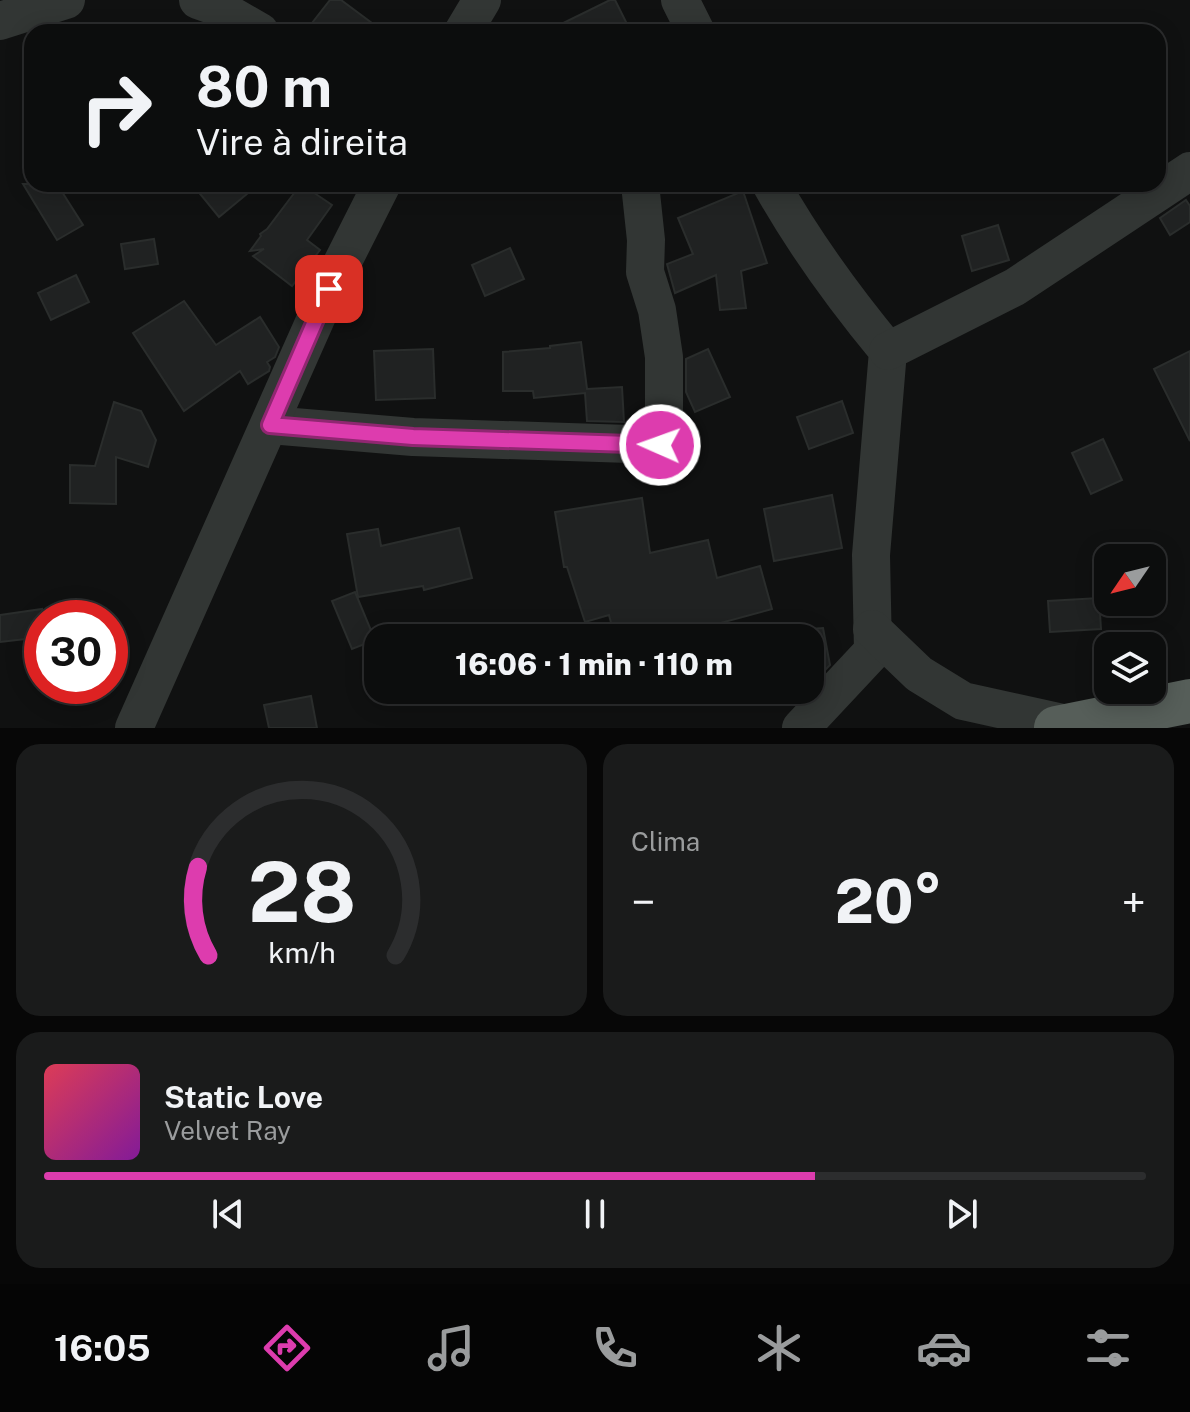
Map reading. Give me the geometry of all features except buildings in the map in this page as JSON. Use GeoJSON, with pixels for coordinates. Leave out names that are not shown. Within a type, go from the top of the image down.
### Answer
{"type":"FeatureCollection","features":[{"type":"Feature","properties":{"kind":"highway"},"geometry":{"type":"LineString","coordinates":[[1064,726],[1190,701]]}},
{"type":"Feature","properties":{"kind":"street"},"geometry":{"type":"LineString","coordinates":[[0,21],[66,0]]}},
{"type":"Feature","properties":{"kind":"street"},"geometry":{"type":"LineString","coordinates":[[198,0],[246,24]]}},
{"type":"Feature","properties":{"kind":"street"},"geometry":{"type":"LineString","coordinates":[[468,24],[482,0]]}},
{"type":"Feature","properties":{"kind":"street"},"geometry":{"type":"LineString","coordinates":[[680,0],[692,24]]}},
{"type":"Feature","properties":{"kind":"street"},"geometry":{"type":"LineString","coordinates":[[1166,187],[1190,171]]}},
{"type":"Feature","properties":{"kind":"street"},"geometry":{"type":"LineString","coordinates":[[134,728],[329,289],[378,192]]}},
{"type":"Feature","properties":{"kind":"street"},"geometry":{"type":"LineString","coordinates":[[270,425],[413,437],[660,445],[664,422],[664,357],[657,310],[645,272],[646,240],[641,192]]}},
{"type":"Feature","properties":{"kind":"street"},"geometry":{"type":"LineString","coordinates":[[776,192],[846,299],[888,351],[871,555],[873,651],[801,728]]}},
{"type":"Feature","properties":{"kind":"street"},"geometry":{"type":"LineString","coordinates":[[888,351],[1015,287],[1158,192]]}},
{"type":"Feature","properties":{"kind":"street"},"geometry":{"type":"LineString","coordinates":[[872,629],[919,674],[963,701],[1064,726]]}},
{"type":"Feature","properties":{"kind":"route"},"geometry":{"type":"LineString","coordinates":[[329,289],[270,425],[413,437],[660,445]]}}]}
